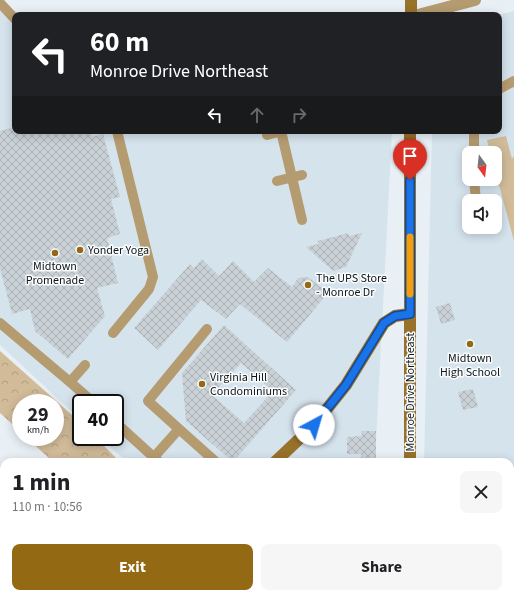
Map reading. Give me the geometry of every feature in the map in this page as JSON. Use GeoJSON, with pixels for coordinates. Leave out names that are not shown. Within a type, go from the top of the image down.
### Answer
{"type":"FeatureCollection","features":[{"type":"Feature","properties":{"kind":"main road"},"geometry":{"type":"LineString","coordinates":[[411,0],[411,12]]}},
{"type":"Feature","properties":{"kind":"main road","name":"Monroe Drive Northeast"},"geometry":{"type":"LineString","coordinates":[[410,134],[410,458]]}},
{"type":"Feature","properties":{"kind":"main road"},"geometry":{"type":"LineString","coordinates":[[279,458],[314,425],[346,385],[384,323],[395,316],[410,314]]}},
{"type":"Feature","properties":{"kind":"street"},"geometry":{"type":"LineString","coordinates":[[429,12],[475,0]]}},
{"type":"Feature","properties":{"kind":"lane"},"geometry":{"type":"LineString","coordinates":[[0,3],[12,16]]}},
{"type":"Feature","properties":{"kind":"lane"},"geometry":{"type":"LineString","coordinates":[[502,87],[514,81]]}},
{"type":"Feature","properties":{"kind":"lane"},"geometry":{"type":"LineString","coordinates":[[113,333],[149,289],[153,277],[118,134]]}},
{"type":"Feature","properties":{"kind":"lane"},"geometry":{"type":"LineString","coordinates":[[282,134],[297,176],[302,220]]}},
{"type":"Feature","properties":{"kind":"lane"},"geometry":{"type":"LineString","coordinates":[[474,134],[474,146]]}},
{"type":"Feature","properties":{"kind":"lane"},"geometry":{"type":"LineString","coordinates":[[277,181],[297,176]]}},
{"type":"Feature","properties":{"kind":"lane"},"geometry":{"type":"LineString","coordinates":[[0,323],[38,357],[84,394]]}},
{"type":"Feature","properties":{"kind":"lane"},"geometry":{"type":"LineString","coordinates":[[207,329],[148,401],[212,458]]}},
{"type":"Feature","properties":{"kind":"lane"},"geometry":{"type":"LineString","coordinates":[[70,382],[85,366]]}},
{"type":"Feature","properties":{"kind":"lane"},"geometry":{"type":"LineString","coordinates":[[157,458],[179,429]]}},
{"type":"Feature","properties":{"kind":"lane"},"geometry":{"type":"LineString","coordinates":[[124,430],[154,458]]}},
{"type":"Feature","properties":{"kind":"shaded area"},"geometry":{"type":"Polygon","coordinates":[[[0,0],[12,19],[12,134],[392,134],[375,458],[123,458],[109,446],[124,446],[124,394],[72,394],[72,412],[64,404],[64,394],[53,394],[0,345],[0,0]]]}},
{"type":"Feature","properties":{"kind":"shaded area","name":"Midtown High School"},"geometry":{"type":"Polygon","coordinates":[[[514,11],[514,458],[424,458],[432,134],[502,134],[502,14],[514,11]]]}},
{"type":"Feature","properties":{"kind":"green space"},"geometry":{"type":"Polygon","coordinates":[[[506,136],[512,159],[514,156],[514,241],[499,186],[502,186],[502,146],[488,146],[487,140],[506,136]]]}},
{"type":"Feature","properties":{"kind":"green space"},"geometry":{"type":"Polygon","coordinates":[[[0,351],[48,394],[12,394],[12,424],[0,413],[0,351]]]}},
{"type":"Feature","properties":{"kind":"green space"},"geometry":{"type":"Polygon","coordinates":[[[64,408],[72,415],[72,446],[104,446],[116,458],[49,458],[36,446],[64,446],[64,408]]]}},
{"type":"Feature","properties":{"kind":"building","name":"Midtown Promenade"},"geometry":{"type":"Polygon","coordinates":[[[12,128],[12,134],[92,134],[92,137],[103,134],[120,197],[111,199],[120,234],[107,238],[118,283],[97,288],[105,316],[68,359],[35,331],[30,309],[12,314],[0,268],[0,131],[12,128]]]}},
{"type":"Feature","properties":{"kind":"building"},"geometry":{"type":"Polygon","coordinates":[[[348,233],[349,236],[362,233],[346,267],[333,271],[306,247],[318,244],[318,241],[348,233]]]}},
{"type":"Feature","properties":{"kind":"building"},"geometry":{"type":"Polygon","coordinates":[[[202,259],[219,276],[233,261],[254,282],[268,268],[292,287],[298,278],[308,277],[328,293],[287,342],[240,304],[226,319],[201,300],[158,350],[134,328],[190,264],[194,268],[202,259]]]}},
{"type":"Feature","properties":{"kind":"building"},"geometry":{"type":"Polygon","coordinates":[[[450,303],[455,320],[441,324],[436,307],[450,303]]]}},
{"type":"Feature","properties":{"kind":"building","name":"Virginia Hill Condominiums"},"geometry":{"type":"Polygon","coordinates":[[[224,325],[296,390],[236,458],[228,458],[186,421],[182,373],[224,325]],[[241,363],[212,395],[244,423],[273,391],[241,363]]]}},
{"type":"Feature","properties":{"kind":"building"},"geometry":{"type":"Polygon","coordinates":[[[473,389],[478,407],[463,410],[458,392],[473,389]]]}},
{"type":"Feature","properties":{"kind":"building"},"geometry":{"type":"Polygon","coordinates":[[[361,431],[376,431],[376,458],[361,458],[361,454],[347,454],[347,437],[362,436],[361,431]]]}},
{"type":"Feature","properties":{"kind":"slow traffic"},"geometry":{"type":"LineString","coordinates":[[410,237],[410,294]]}},
{"type":"Feature","properties":{"kind":"place","name":"Yonder Yoga"},"geometry":{"type":"Point","coordinates":[80,250]}},
{"type":"Feature","properties":{"kind":"place","name":"Midtown Promenade"},"geometry":{"type":"Point","coordinates":[55,253]}},
{"type":"Feature","properties":{"kind":"place","name":"The UPS Store - Monroe Dr"},"geometry":{"type":"Point","coordinates":[308,285]}},
{"type":"Feature","properties":{"kind":"place","name":"Midtown High School"},"geometry":{"type":"Point","coordinates":[470,344]}},
{"type":"Feature","properties":{"kind":"place","name":"Virginia Hill Condominiums"},"geometry":{"type":"Point","coordinates":[202,384]}},
{"type":"Feature","properties":{"kind":"route"},"geometry":{"type":"LineString","coordinates":[[314,425],[346,385],[384,323],[395,316],[410,314],[410,180]]}}]}
